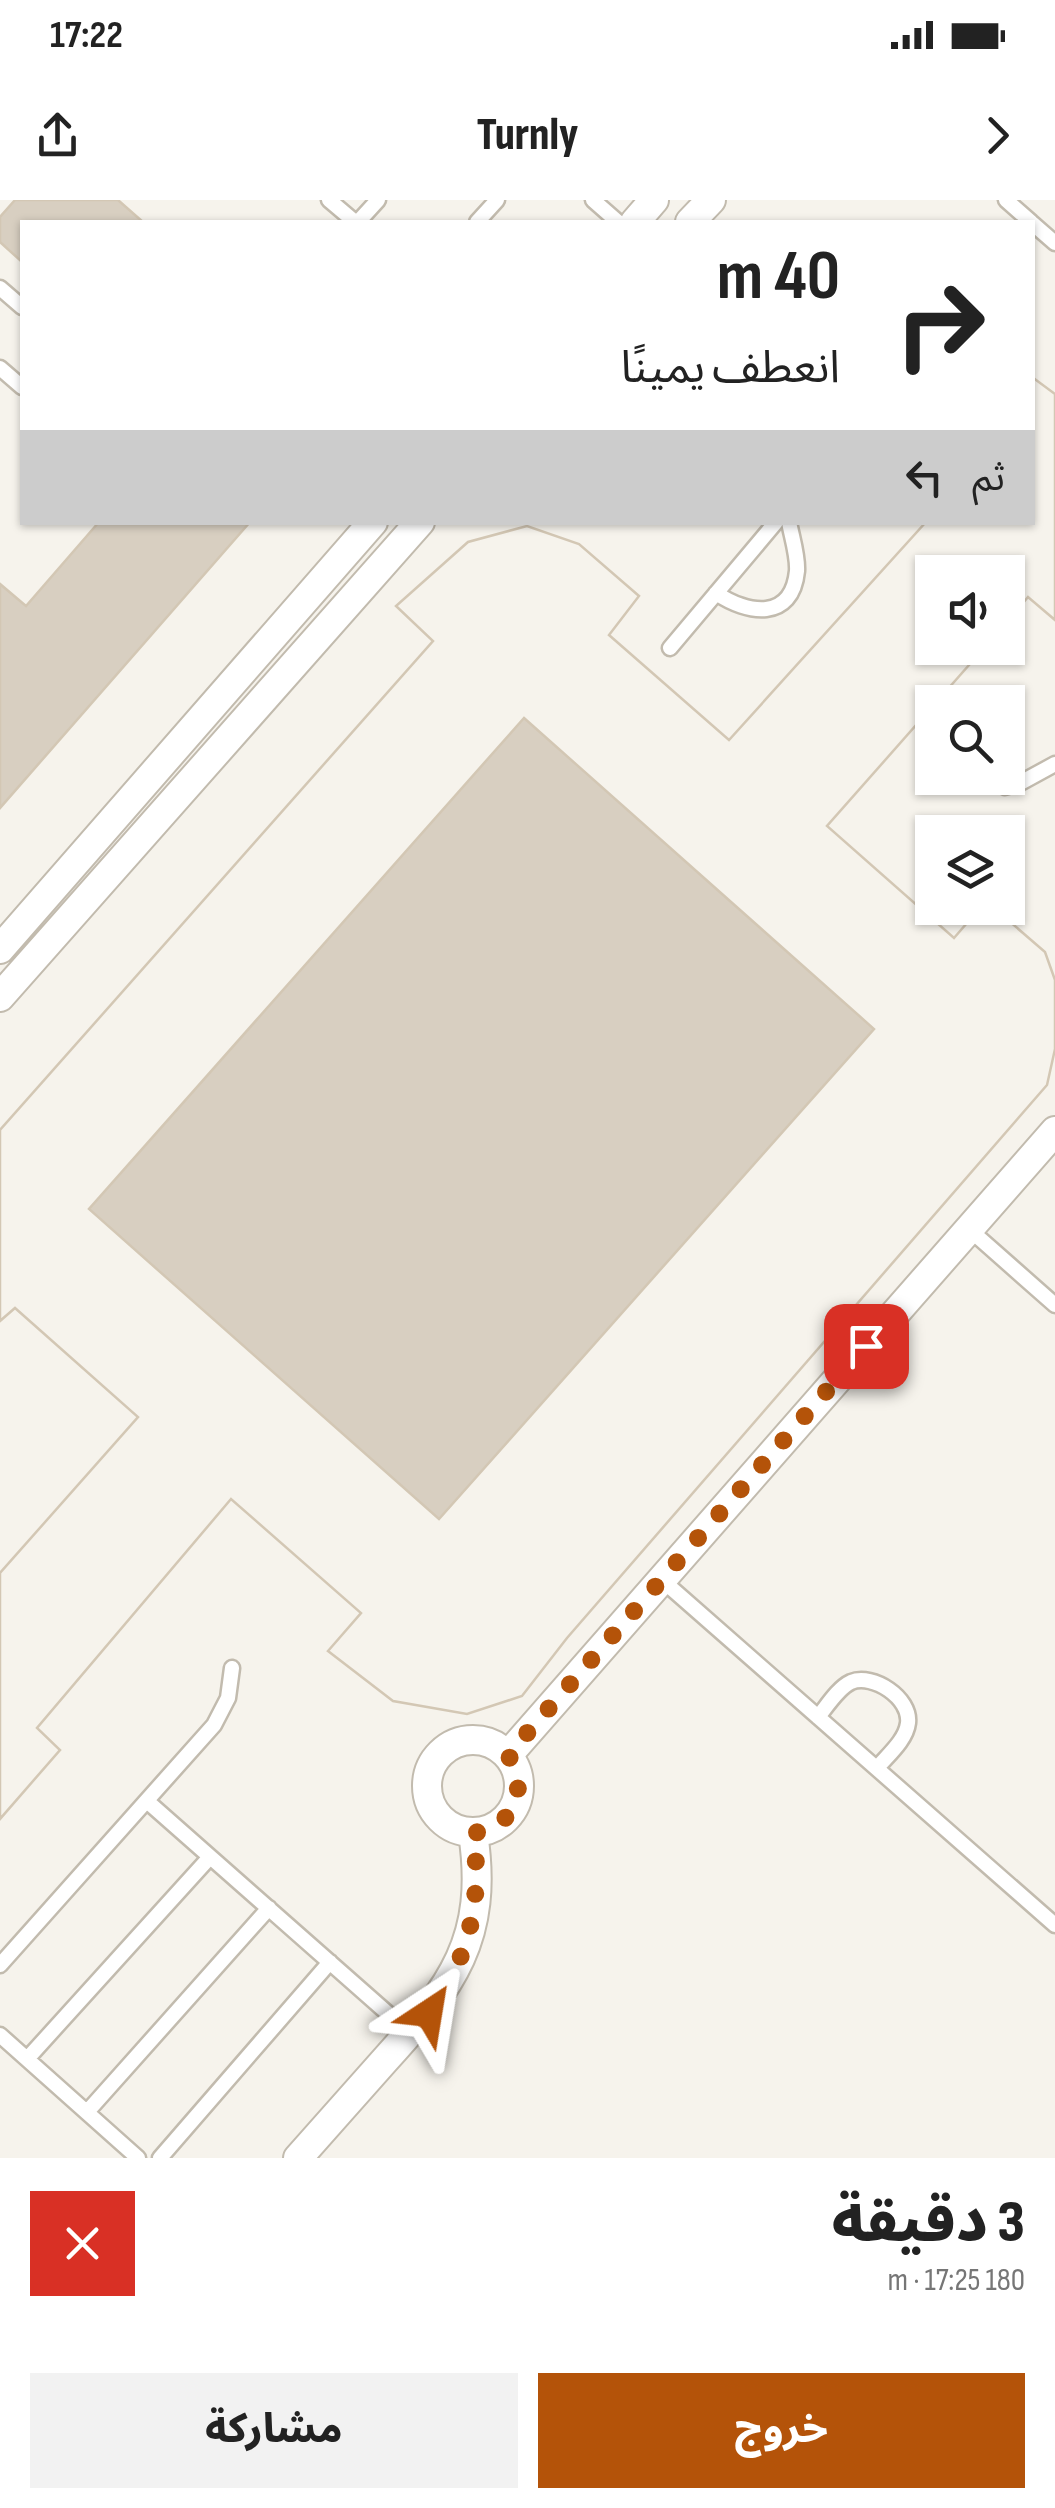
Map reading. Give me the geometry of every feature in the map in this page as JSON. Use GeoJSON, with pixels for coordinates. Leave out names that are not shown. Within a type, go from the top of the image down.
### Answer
{"type":"FeatureCollection","features":[{"type":"Feature","properties":{"kind":"street"},"geometry":{"type":"LineString","coordinates":[[637,220],[654,200]]}},
{"type":"Feature","properties":{"kind":"street"},"geometry":{"type":"LineString","coordinates":[[692,220],[712,200]]}},
{"type":"Feature","properties":{"kind":"street"},"geometry":{"type":"LineString","coordinates":[[0,949],[370,525]]}},
{"type":"Feature","properties":{"kind":"street"},"geometry":{"type":"LineString","coordinates":[[0,997],[417,525]]}},
{"type":"Feature","properties":{"kind":"street"},"geometry":{"type":"LineString","coordinates":[[508,1755],[1055,1131]]}},
{"type":"Feature","properties":{"kind":"street"},"geometry":{"type":"LineString","coordinates":[[486,1741],[508,1755],[520,1780],[516,1805],[498,1826],[473,1833],[460,1832],[438,1818],[427,1794],[431,1767],[448,1747],[460,1742],[486,1741]]}},
{"type":"Feature","properties":{"kind":"street"},"geometry":{"type":"LineString","coordinates":[[298,2158],[445,1991],[468,1941],[478,1887],[473,1833]]}},
{"type":"Feature","properties":{"kind":"lane"},"geometry":{"type":"LineString","coordinates":[[329,200],[354,220]]}},
{"type":"Feature","properties":{"kind":"lane"},"geometry":{"type":"LineString","coordinates":[[359,220],[378,200]]}},
{"type":"Feature","properties":{"kind":"lane"},"geometry":{"type":"LineString","coordinates":[[480,220],[497,200]]}},
{"type":"Feature","properties":{"kind":"lane"},"geometry":{"type":"LineString","coordinates":[[593,200],[616,220]]}},
{"type":"Feature","properties":{"kind":"lane"},"geometry":{"type":"LineString","coordinates":[[1006,200],[1028,220]]}},
{"type":"Feature","properties":{"kind":"lane"},"geometry":{"type":"LineString","coordinates":[[1035,226],[1055,243]]}},
{"type":"Feature","properties":{"kind":"lane"},"geometry":{"type":"LineString","coordinates":[[0,288],[20,305]]}},
{"type":"Feature","properties":{"kind":"lane"},"geometry":{"type":"LineString","coordinates":[[0,368],[20,385]]}},
{"type":"Feature","properties":{"kind":"lane"},"geometry":{"type":"LineString","coordinates":[[670,648],[773,525]]}},
{"type":"Feature","properties":{"kind":"lane"},"geometry":{"type":"LineString","coordinates":[[716,593],[746,610],[780,603],[797,574],[789,525]]}},
{"type":"Feature","properties":{"kind":"lane"},"geometry":{"type":"LineString","coordinates":[[1025,779],[1055,764]]}},
{"type":"Feature","properties":{"kind":"lane"},"geometry":{"type":"LineString","coordinates":[[969,1229],[1055,1305]]}},
{"type":"Feature","properties":{"kind":"lane"},"geometry":{"type":"LineString","coordinates":[[662,1580],[1055,1925]]}},
{"type":"Feature","properties":{"kind":"lane"},"geometry":{"type":"LineString","coordinates":[[0,1965],[214,1725],[228,1698],[232,1668]]}},
{"type":"Feature","properties":{"kind":"lane"},"geometry":{"type":"LineString","coordinates":[[818,1716],[855,1680],[882,1685],[900,1701],[908,1724],[902,1738],[877,1768]]}},
{"type":"Feature","properties":{"kind":"lane"},"geometry":{"type":"LineString","coordinates":[[148,1802],[410,2032]]}},
{"type":"Feature","properties":{"kind":"lane"},"geometry":{"type":"LineString","coordinates":[[27,2059],[210,1857]]}},
{"type":"Feature","properties":{"kind":"lane"},"geometry":{"type":"LineString","coordinates":[[87,2112],[269,1908]]}},
{"type":"Feature","properties":{"kind":"lane"},"geometry":{"type":"LineString","coordinates":[[160,2158],[330,1962]]}},
{"type":"Feature","properties":{"kind":"lane"},"geometry":{"type":"LineString","coordinates":[[0,2035],[138,2158]]}},
{"type":"Feature","properties":{"kind":"building"},"geometry":{"type":"Polygon","coordinates":[[[15,200],[118,200],[141,220],[20,220],[20,260],[0,242],[0,217],[15,200]]]}},
{"type":"Feature","properties":{"kind":"building"},"geometry":{"type":"Polygon","coordinates":[[[1035,379],[1055,394],[1055,620],[1028,597],[1025,601],[1025,555],[915,555],[915,665],[969,665],[951,685],[915,685],[915,726],[827,826],[915,904],[915,925],[939,925],[954,938],[965,925],[1014,925],[1045,952],[1055,980],[1055,1049],[1047,1085],[567,1638],[522,1696],[467,1714],[393,1701],[328,1651],[361,1613],[231,1499],[37,1728],[60,1750],[0,1819],[0,1573],[138,1417],[15,1308],[0,1321],[0,1130],[433,641],[396,606],[468,542],[527,526],[579,544],[639,596],[609,635],[729,740],[923,525],[1035,525],[1035,379]],[[524,718],[89,1209],[439,1519],[874,1029],[524,718]]]}},
{"type":"Feature","properties":{"kind":"building"},"geometry":{"type":"Polygon","coordinates":[[[1035,379],[1055,394],[1055,620],[1028,597],[1025,601],[1025,555],[915,555],[915,665],[969,665],[951,685],[915,685],[915,726],[827,826],[915,904],[915,925],[939,925],[954,938],[965,925],[1014,925],[1045,952],[1055,980],[1055,1049],[1047,1085],[567,1638],[522,1696],[467,1714],[393,1701],[328,1651],[361,1613],[231,1499],[37,1728],[60,1750],[0,1819],[0,1573],[138,1417],[15,1308],[0,1321],[0,1130],[433,641],[396,606],[468,542],[527,526],[579,544],[639,596],[609,635],[729,740],[923,525],[1035,525],[1035,379]]]}},
{"type":"Feature","properties":{"kind":"building"},"geometry":{"type":"Polygon","coordinates":[[[96,525],[247,525],[0,808],[0,584],[26,606],[96,525]]]}},
{"type":"Feature","properties":{"kind":"route"},"geometry":{"type":"LineString","coordinates":[[429,2013],[445,1991],[468,1941],[478,1887],[473,1833],[498,1826],[516,1805],[520,1780],[508,1755],[866,1346]]}}]}
